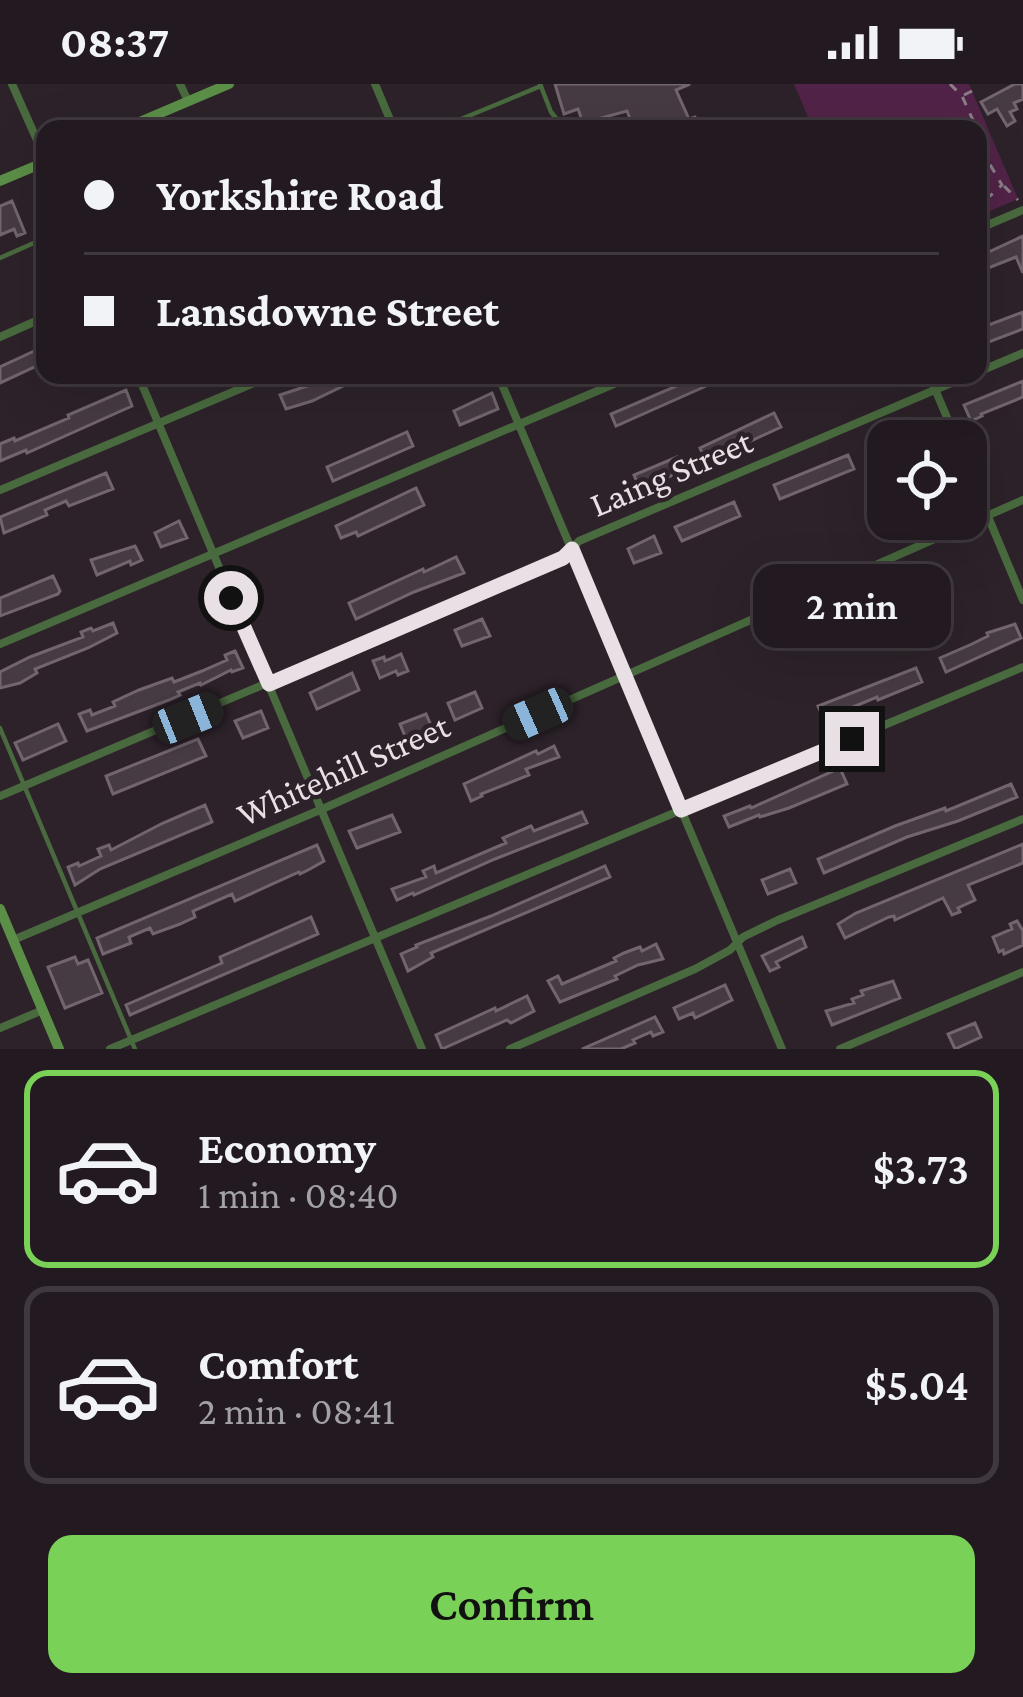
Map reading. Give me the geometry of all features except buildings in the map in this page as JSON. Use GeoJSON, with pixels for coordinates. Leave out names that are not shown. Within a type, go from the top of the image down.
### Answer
{"type":"FeatureCollection","features":[{"type":"Feature","properties":{"kind":"street"},"geometry":{"type":"LineString","coordinates":[[12,84],[36,139]]}},
{"type":"Feature","properties":{"kind":"street"},"geometry":{"type":"LineString","coordinates":[[181,84],[188,101]]}},
{"type":"Feature","properties":{"kind":"street"},"geometry":{"type":"LineString","coordinates":[[144,120],[229,84]]}},
{"type":"Feature","properties":{"kind":"street"},"geometry":{"type":"LineString","coordinates":[[375,84],[390,120]]}},
{"type":"Feature","properties":{"kind":"street"},"geometry":{"type":"LineString","coordinates":[[0,181],[36,164]]}},
{"type":"Feature","properties":{"kind":"street"},"geometry":{"type":"LineString","coordinates":[[987,226],[1023,210]]}},
{"type":"Feature","properties":{"kind":"street"},"geometry":{"type":"LineString","coordinates":[[0,337],[36,321]]}},
{"type":"Feature","properties":{"kind":"street","name":"Laing Street"},"geometry":{"type":"LineString","coordinates":[[987,367],[1023,352]]}},
{"type":"Feature","properties":{"kind":"street"},"geometry":{"type":"LineString","coordinates":[[142,384],[422,1049]]}},
{"type":"Feature","properties":{"kind":"street"},"geometry":{"type":"LineString","coordinates":[[0,490],[252,384]]}},
{"type":"Feature","properties":{"kind":"street"},"geometry":{"type":"LineString","coordinates":[[502,384],[782,1049]]}},
{"type":"Feature","properties":{"kind":"street"},"geometry":{"type":"LineString","coordinates":[[0,644],[614,384]]}},
{"type":"Feature","properties":{"kind":"street"},"geometry":{"type":"LineString","coordinates":[[933,384],[948,420]]}},
{"type":"Feature","properties":{"kind":"street","name":"Laing Street"},"geometry":{"type":"LineString","coordinates":[[0,796],[563,558],[579,542],[949,384]]}},
{"type":"Feature","properties":{"kind":"street","name":"Whitehill Street"},"geometry":{"type":"LineString","coordinates":[[987,515],[1023,500]]}},
{"type":"Feature","properties":{"kind":"street"},"geometry":{"type":"LineString","coordinates":[[987,515],[1023,600]]}},
{"type":"Feature","properties":{"kind":"street","name":"Whitehill Street"},"geometry":{"type":"LineString","coordinates":[[13,940],[320,811],[931,540]]}},
{"type":"Feature","properties":{"kind":"street"},"geometry":{"type":"LineString","coordinates":[[110,1049],[133,1045],[374,938],[1023,667]]}},
{"type":"Feature","properties":{"kind":"street"},"geometry":{"type":"LineString","coordinates":[[510,1049],[695,969],[778,920],[1023,820]]}},
{"type":"Feature","properties":{"kind":"street"},"geometry":{"type":"LineString","coordinates":[[0,909],[59,1049]]}},
{"type":"Feature","properties":{"kind":"street"},"geometry":{"type":"LineString","coordinates":[[840,1049],[1023,972]]}},
{"type":"Feature","properties":{"kind":"street"},"geometry":{"type":"LineString","coordinates":[[0,1028],[43,1010]]}},
{"type":"Feature","properties":{"kind":"lane"},"geometry":{"type":"LineString","coordinates":[[0,90],[12,84]]}},
{"type":"Feature","properties":{"kind":"lane"},"geometry":{"type":"LineString","coordinates":[[458,120],[540,85],[558,120]]}},
{"type":"Feature","properties":{"kind":"lane"},"geometry":{"type":"LineString","coordinates":[[0,258],[36,242]]}},
{"type":"Feature","properties":{"kind":"lane"},"geometry":{"type":"LineString","coordinates":[[0,728],[133,1045]]}},
{"type":"Feature","properties":{"kind":"path"},"geometry":{"type":"LineString","coordinates":[[950,84],[973,120]]}},
{"type":"Feature","properties":{"kind":"path"},"geometry":{"type":"LineString","coordinates":[[962,96],[974,90]]}},
{"type":"Feature","properties":{"kind":"path"},"geometry":{"type":"LineString","coordinates":[[987,157],[1002,185],[1018,200]]}},
{"type":"Feature","properties":{"kind":"path"},"geometry":{"type":"LineString","coordinates":[[987,197],[1002,185]]}},
{"type":"Feature","properties":{"kind":"shaded area"},"geometry":{"type":"Polygon","coordinates":[[[794,84],[969,84],[984,120],[809,120],[794,84]]]}},
{"type":"Feature","properties":{"kind":"shaded area"},"geometry":{"type":"Polygon","coordinates":[[[987,126],[1018,199],[987,212],[987,126]]]}},
{"type":"Feature","properties":{"kind":"route"},"geometry":{"type":"LineString","coordinates":[[231,598],[269,684],[563,558],[572,549],[681,810],[852,739]]}}]}
